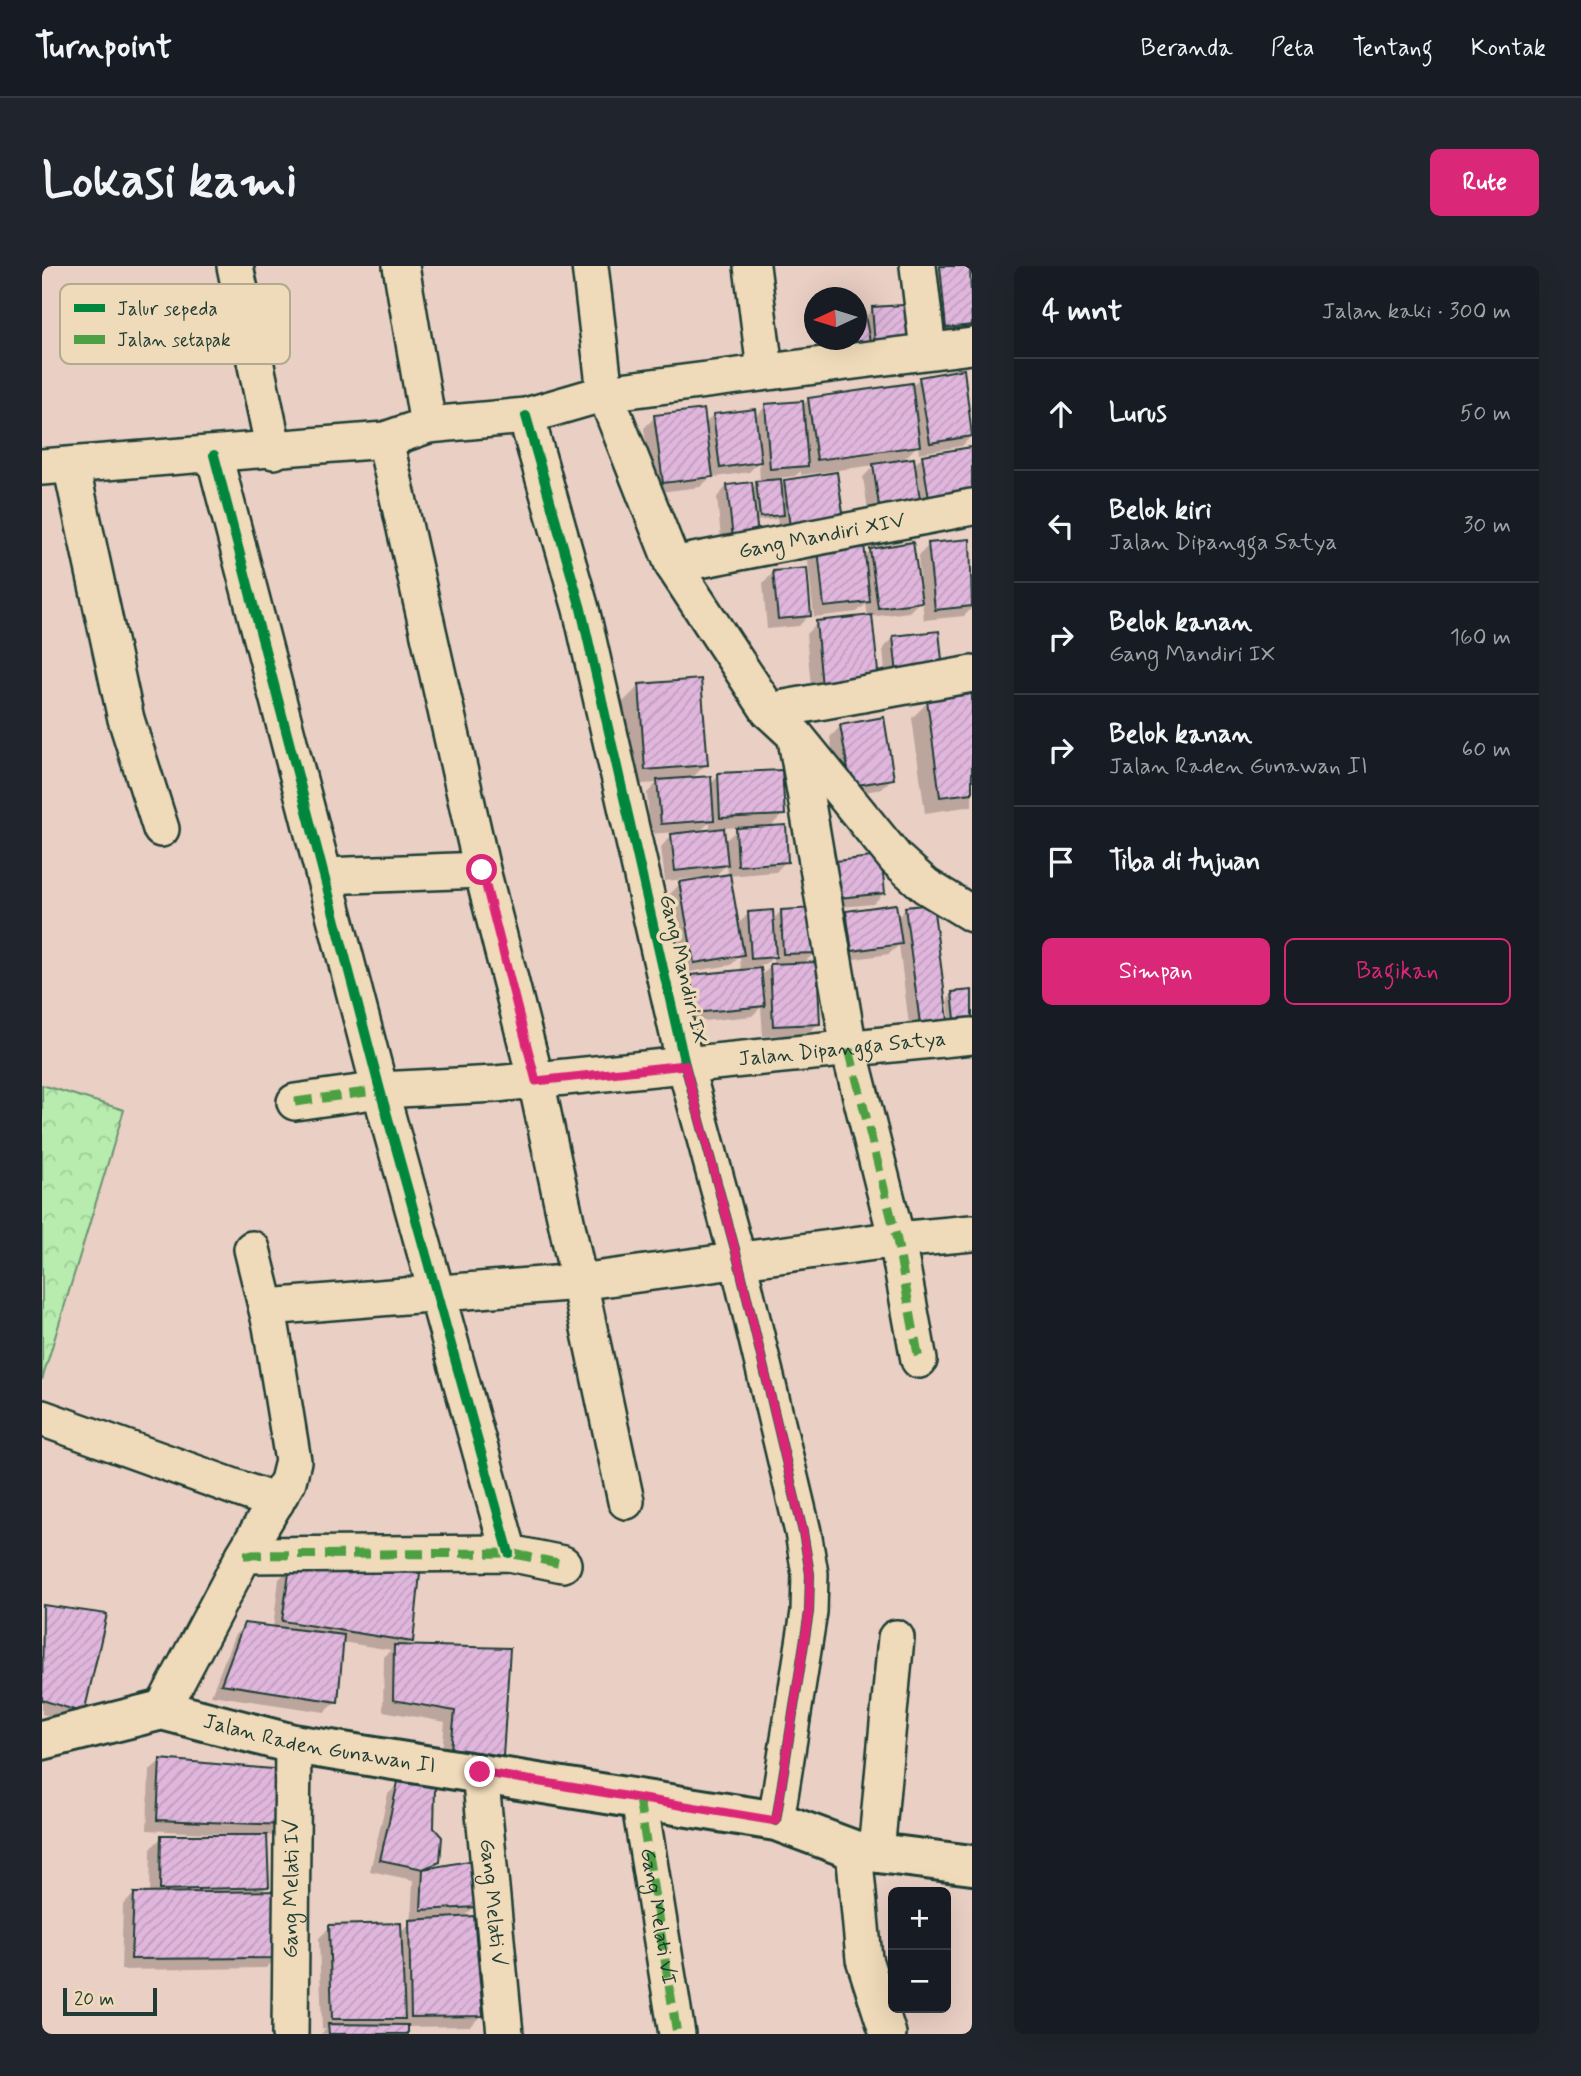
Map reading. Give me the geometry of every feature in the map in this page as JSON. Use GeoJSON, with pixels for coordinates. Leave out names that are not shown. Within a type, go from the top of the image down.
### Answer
{"type":"FeatureCollection","features":[{"type":"Feature","properties":{"kind":"street"},"geometry":{"type":"LineString","coordinates":[[235,266],[239,284]]}},
{"type":"Feature","properties":{"kind":"street"},"geometry":{"type":"LineString","coordinates":[[401,266],[428,425]]}},
{"type":"Feature","properties":{"kind":"street"},"geometry":{"type":"LineString","coordinates":[[573,266],[584,306],[597,328]]}},
{"type":"Feature","properties":{"kind":"street"},"geometry":{"type":"LineString","coordinates":[[590,266],[605,393],[673,565],[769,711],[796,736],[896,859],[926,886],[972,914]]}},
{"type":"Feature","properties":{"kind":"street"},"geometry":{"type":"LineString","coordinates":[[752,266],[765,370]]}},
{"type":"Feature","properties":{"kind":"street"},"geometry":{"type":"LineString","coordinates":[[918,266],[928,350]]}},
{"type":"Feature","properties":{"kind":"street"},"geometry":{"type":"LineString","coordinates":[[161,829],[126,719],[57,466],[274,451],[385,440],[428,425],[526,416],[605,393],[765,370],[972,347]]}},
{"type":"Feature","properties":{"kind":"street"},"geometry":{"type":"LineString","coordinates":[[256,364],[274,451]]}},
{"type":"Feature","properties":{"kind":"street","name":"Gang Mandiri IX"},"geometry":{"type":"LineString","coordinates":[[526,416],[581,608],[685,1065],[738,1260],[803,1532],[810,1574],[809,1612],[776,1821]]}},
{"type":"Feature","properties":{"kind":"street"},"geometry":{"type":"LineString","coordinates":[[385,440],[482,870],[536,1081],[626,1502]]}},
{"type":"Feature","properties":{"kind":"street"},"geometry":{"type":"LineString","coordinates":[[215,455],[380,1090],[509,1553]]}},
{"type":"Feature","properties":{"kind":"street","name":"Gang Mandiri XIV"},"geometry":{"type":"LineString","coordinates":[[673,565],[972,507]]}},
{"type":"Feature","properties":{"kind":"street"},"geometry":{"type":"LineString","coordinates":[[769,711],[972,674]]}},
{"type":"Feature","properties":{"kind":"street"},"geometry":{"type":"LineString","coordinates":[[796,736],[849,1049],[897,1240],[919,1360]]}},
{"type":"Feature","properties":{"kind":"street"},"geometry":{"type":"LineString","coordinates":[[324,876],[482,870]]}},
{"type":"Feature","properties":{"kind":"street","name":"Jalan Dipangga Satya"},"geometry":{"type":"LineString","coordinates":[[295,1102],[380,1090],[536,1081],[972,1036]]}},
{"type":"Feature","properties":{"kind":"street"},"geometry":{"type":"LineString","coordinates":[[267,1307],[579,1282],[897,1240],[972,1233]]}},
{"type":"Feature","properties":{"kind":"street"},"geometry":{"type":"LineString","coordinates":[[162,1710],[244,1555],[288,1481],[293,1461],[267,1307],[252,1249]]}},
{"type":"Feature","properties":{"kind":"street"},"geometry":{"type":"LineString","coordinates":[[42,1418],[276,1502]]}},
{"type":"Feature","properties":{"kind":"street"},"geometry":{"type":"LineString","coordinates":[[244,1555],[509,1553],[563,1564]]}},
{"type":"Feature","properties":{"kind":"street"},"geometry":{"type":"LineString","coordinates":[[888,2034],[864,1959],[865,1851],[896,1639]]}},
{"type":"Feature","properties":{"kind":"street","name":"Jalan Raden Gunawan II"},"geometry":{"type":"LineString","coordinates":[[42,1740],[162,1710],[293,1744],[776,1821],[865,1851],[972,1865]]}},
{"type":"Feature","properties":{"kind":"street","name":"Gang Melati IV"},"geometry":{"type":"LineString","coordinates":[[290,2034],[293,1744]]}},
{"type":"Feature","properties":{"kind":"street","name":"Gang Melati V"},"geometry":{"type":"LineString","coordinates":[[480,1772],[505,2034]]}},
{"type":"Feature","properties":{"kind":"street","name":"Gang Melati VI"},"geometry":{"type":"LineString","coordinates":[[639,1799],[677,2034]]}},
{"type":"Feature","properties":{"kind":"green space"},"geometry":{"type":"Polygon","coordinates":[[[42,1085],[124,1110],[42,1380],[42,1085]]]}},
{"type":"Feature","properties":{"kind":"building"},"geometry":{"type":"Polygon","coordinates":[[[940,266],[970,266],[972,325],[946,328],[940,266]]]}},
{"type":"Feature","properties":{"kind":"building"},"geometry":{"type":"Polygon","coordinates":[[[919,304],[922,343],[875,346],[872,307],[919,304]]]}},
{"type":"Feature","properties":{"kind":"building"},"geometry":{"type":"Polygon","coordinates":[[[867,326],[872,352],[856,356],[855,350],[867,350],[867,326]]]}},
{"type":"Feature","properties":{"kind":"building"},"geometry":{"type":"Polygon","coordinates":[[[964,369],[972,436],[930,443],[919,377],[964,369]]]}},
{"type":"Feature","properties":{"kind":"building"},"geometry":{"type":"Polygon","coordinates":[[[912,383],[920,446],[817,460],[808,398],[912,383]]]}},
{"type":"Feature","properties":{"kind":"building"},"geometry":{"type":"Polygon","coordinates":[[[803,401],[808,466],[770,469],[765,404],[803,401]]]}},
{"type":"Feature","properties":{"kind":"building"},"geometry":{"type":"Polygon","coordinates":[[[704,409],[713,477],[663,483],[654,415],[704,409]]]}},
{"type":"Feature","properties":{"kind":"building"},"geometry":{"type":"Polygon","coordinates":[[[755,409],[761,462],[720,468],[713,414],[755,409]]]}},
{"type":"Feature","properties":{"kind":"building"},"geometry":{"type":"Polygon","coordinates":[[[972,447],[972,499],[930,505],[922,455],[972,447]]]}},
{"type":"Feature","properties":{"kind":"building"},"geometry":{"type":"Polygon","coordinates":[[[914,458],[921,507],[880,513],[873,464],[914,458]]]}},
{"type":"Feature","properties":{"kind":"building"},"geometry":{"type":"Polygon","coordinates":[[[837,472],[844,520],[790,527],[784,480],[837,472]]]}},
{"type":"Feature","properties":{"kind":"building"},"geometry":{"type":"Polygon","coordinates":[[[781,479],[784,515],[760,517],[756,481],[781,479]]]}},
{"type":"Feature","properties":{"kind":"building"},"geometry":{"type":"Polygon","coordinates":[[[752,482],[758,536],[733,539],[727,485],[752,482]]]}},
{"type":"Feature","properties":{"kind":"building"},"geometry":{"type":"Polygon","coordinates":[[[970,539],[972,606],[935,610],[928,543],[970,539]]]}},
{"type":"Feature","properties":{"kind":"building"},"geometry":{"type":"Polygon","coordinates":[[[913,542],[922,602],[878,608],[870,549],[913,542]]]}},
{"type":"Feature","properties":{"kind":"building"},"geometry":{"type":"Polygon","coordinates":[[[864,544],[870,602],[824,607],[818,549],[864,544]]]}},
{"type":"Feature","properties":{"kind":"building"},"geometry":{"type":"Polygon","coordinates":[[[807,568],[811,616],[778,619],[773,571],[807,568]]]}},
{"type":"Feature","properties":{"kind":"building"},"geometry":{"type":"Polygon","coordinates":[[[872,615],[879,681],[822,687],[816,621],[872,615]]]}},
{"type":"Feature","properties":{"kind":"building"},"geometry":{"type":"Polygon","coordinates":[[[939,631],[943,670],[897,675],[893,636],[939,631]]]}},
{"type":"Feature","properties":{"kind":"building"},"geometry":{"type":"Polygon","coordinates":[[[701,679],[708,765],[645,770],[639,684],[701,679]]]}},
{"type":"Feature","properties":{"kind":"building"},"geometry":{"type":"Polygon","coordinates":[[[972,694],[972,793],[940,797],[927,700],[972,694]]]}},
{"type":"Feature","properties":{"kind":"building"},"geometry":{"type":"Polygon","coordinates":[[[884,717],[894,779],[851,786],[840,725],[884,717]]]}},
{"type":"Feature","properties":{"kind":"building"},"geometry":{"type":"Polygon","coordinates":[[[782,770],[785,815],[720,818],[718,773],[782,770]]]}},
{"type":"Feature","properties":{"kind":"building"},"geometry":{"type":"Polygon","coordinates":[[[711,776],[714,820],[661,824],[657,780],[711,776]]]}},
{"type":"Feature","properties":{"kind":"building"},"geometry":{"type":"Polygon","coordinates":[[[786,825],[788,862],[738,866],[736,828],[786,825]]]}},
{"type":"Feature","properties":{"kind":"building"},"geometry":{"type":"Polygon","coordinates":[[[724,828],[728,865],[675,871],[671,834],[724,828]]]}},
{"type":"Feature","properties":{"kind":"building"},"geometry":{"type":"Polygon","coordinates":[[[881,856],[885,893],[830,899],[826,862],[881,856]]]}},
{"type":"Feature","properties":{"kind":"building"},"geometry":{"type":"Polygon","coordinates":[[[730,874],[744,955],[694,963],[679,882],[730,874]]]}},
{"type":"Feature","properties":{"kind":"building"},"geometry":{"type":"Polygon","coordinates":[[[896,904],[902,944],[852,951],[846,911],[896,904]]]}},
{"type":"Feature","properties":{"kind":"building"},"geometry":{"type":"Polygon","coordinates":[[[933,904],[948,1020],[920,1024],[905,907],[933,904]]]}},
{"type":"Feature","properties":{"kind":"building"},"geometry":{"type":"Polygon","coordinates":[[[814,908],[817,953],[783,954],[781,910],[814,908]]]}},
{"type":"Feature","properties":{"kind":"building"},"geometry":{"type":"Polygon","coordinates":[[[773,910],[776,957],[751,959],[748,912],[773,910]]]}},
{"type":"Feature","properties":{"kind":"building"},"geometry":{"type":"Polygon","coordinates":[[[817,962],[820,1024],[773,1026],[770,964],[817,962]]]}},
{"type":"Feature","properties":{"kind":"building"},"geometry":{"type":"Polygon","coordinates":[[[761,968],[765,1006],[694,1013],[691,975],[761,968]]]}},
{"type":"Feature","properties":{"kind":"building"},"geometry":{"type":"Polygon","coordinates":[[[972,990],[972,1017],[955,1019],[952,992],[972,990]]]}},
{"type":"Feature","properties":{"kind":"building"},"geometry":{"type":"Polygon","coordinates":[[[290,1566],[420,1573],[413,1642],[282,1621],[290,1566]]]}},
{"type":"Feature","properties":{"kind":"building"},"geometry":{"type":"Polygon","coordinates":[[[43,1605],[107,1614],[84,1713],[42,1700],[43,1605]]]}},
{"type":"Feature","properties":{"kind":"building"},"geometry":{"type":"Polygon","coordinates":[[[244,1623],[344,1635],[338,1702],[221,1684],[244,1623]]]}},
{"type":"Feature","properties":{"kind":"building"},"geometry":{"type":"Polygon","coordinates":[[[394,1645],[510,1648],[503,1756],[451,1749],[455,1711],[393,1700],[394,1645]]]}},
{"type":"Feature","properties":{"kind":"building"},"geometry":{"type":"Polygon","coordinates":[[[160,1759],[284,1770],[286,1825],[157,1820],[160,1759]]]}},
{"type":"Feature","properties":{"kind":"building"},"geometry":{"type":"Polygon","coordinates":[[[398,1782],[435,1787],[434,1828],[442,1837],[440,1862],[423,1869],[380,1860],[398,1782]]]}},
{"type":"Feature","properties":{"kind":"building"},"geometry":{"type":"Polygon","coordinates":[[[161,1835],[267,1835],[269,1887],[160,1890],[161,1835]]]}},
{"type":"Feature","properties":{"kind":"building"},"geometry":{"type":"Polygon","coordinates":[[[475,1860],[477,1907],[421,1910],[423,1869],[475,1860]]]}},
{"type":"Feature","properties":{"kind":"building"},"geometry":{"type":"Polygon","coordinates":[[[283,1891],[278,1958],[131,1959],[134,1893],[283,1891]]]}},
{"type":"Feature","properties":{"kind":"building"},"geometry":{"type":"Polygon","coordinates":[[[474,1916],[483,2016],[411,2017],[409,1920],[474,1916]]]}},
{"type":"Feature","properties":{"kind":"building"},"geometry":{"type":"Polygon","coordinates":[[[401,1923],[405,2019],[332,2019],[329,1925],[401,1923]]]}},
{"type":"Feature","properties":{"kind":"building"},"geometry":{"type":"Polygon","coordinates":[[[328,2024],[408,2025],[408,2034],[329,2034],[328,2024]]]}},
{"type":"Feature","properties":{"kind":"marked path"},"geometry":{"type":"LineString","coordinates":[[849,1049],[897,1240],[919,1360]]}},
{"type":"Feature","properties":{"kind":"marked path"},"geometry":{"type":"LineString","coordinates":[[295,1102],[380,1090]]}},
{"type":"Feature","properties":{"kind":"marked path"},"geometry":{"type":"LineString","coordinates":[[244,1555],[509,1553],[563,1564]]}},
{"type":"Feature","properties":{"kind":"marked path"},"geometry":{"type":"LineString","coordinates":[[639,1799],[677,2034]]}},
{"type":"Feature","properties":{"kind":"cycle path"},"geometry":{"type":"LineString","coordinates":[[526,416],[581,609],[685,1065],[738,1260],[803,1532],[810,1574],[809,1612],[776,1821]]}},
{"type":"Feature","properties":{"kind":"cycle path"},"geometry":{"type":"LineString","coordinates":[[214,455],[380,1090],[509,1553]]}},
{"type":"Feature","properties":{"kind":"route"},"geometry":{"type":"LineString","coordinates":[[480,1772],[776,1821],[809,1612],[810,1574],[803,1532],[738,1260],[685,1065],[536,1081],[482,870]]}}]}
